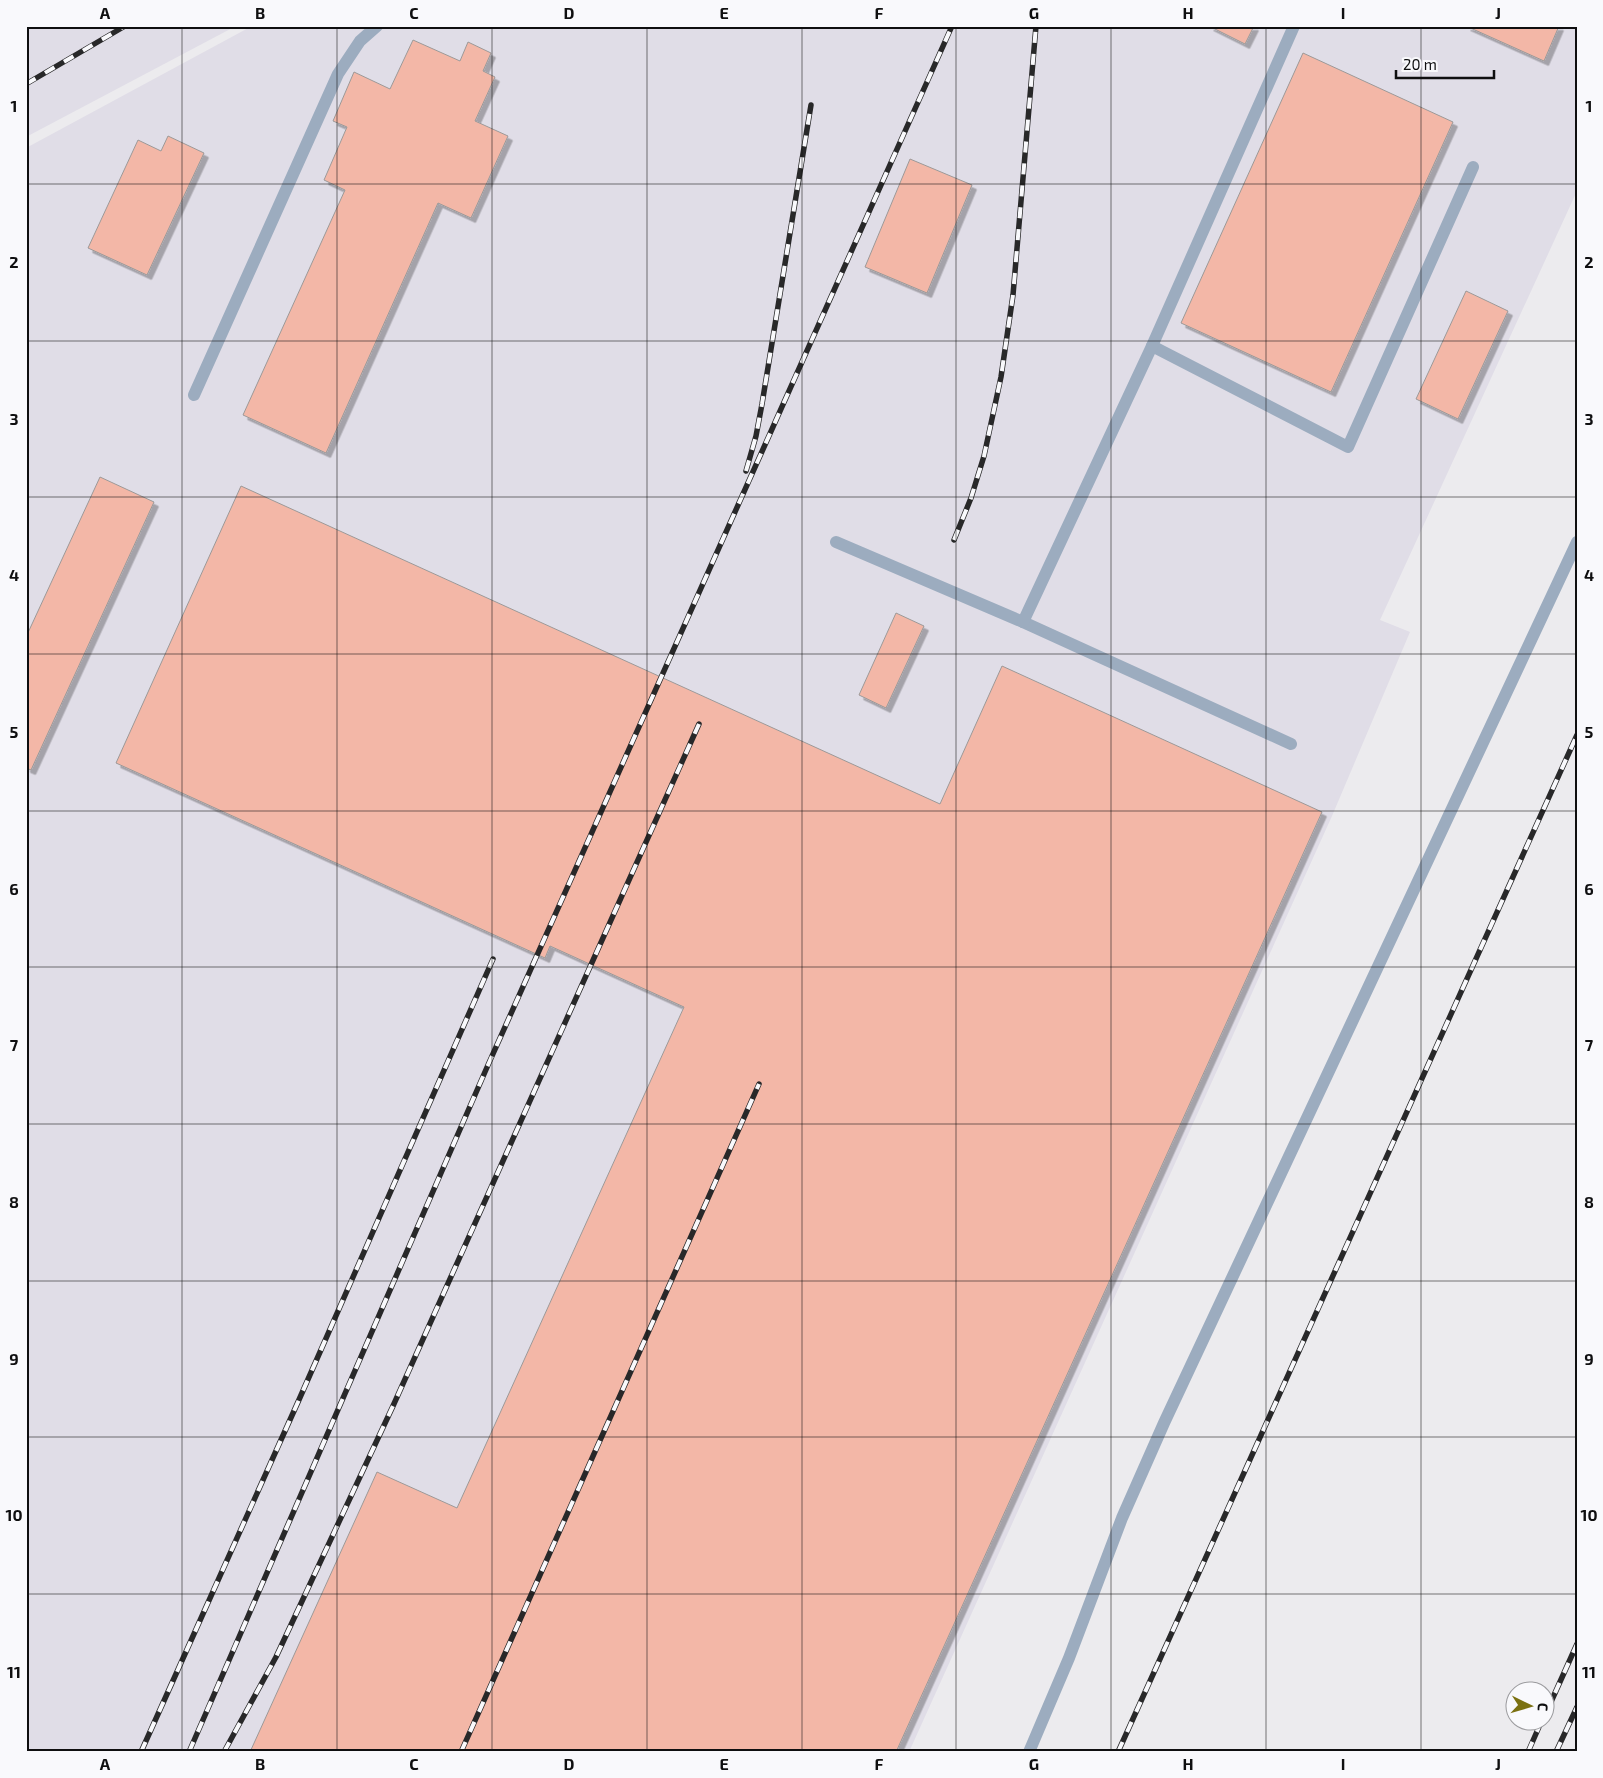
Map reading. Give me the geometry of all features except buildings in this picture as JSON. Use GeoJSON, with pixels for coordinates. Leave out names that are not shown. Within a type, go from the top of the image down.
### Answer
{"type":"FeatureCollection","features":[{"type":"Feature","properties":{"kind":"lane"},"geometry":{"type":"LineString","coordinates":[[1023,622],[1152,346],[1294,26]]}},
{"type":"Feature","properties":{"kind":"lane"},"geometry":{"type":"LineString","coordinates":[[194,395],[338,74],[360,41],[376,27]]}},
{"type":"Feature","properties":{"kind":"lane"},"geometry":{"type":"LineString","coordinates":[[1152,346],[1348,447],[1473,167]]}},
{"type":"Feature","properties":{"kind":"lane"},"geometry":{"type":"LineString","coordinates":[[836,542],[1023,622],[1291,744]]}},
{"type":"Feature","properties":{"kind":"lane"},"geometry":{"type":"LineString","coordinates":[[1029,1752],[1069,1658],[1122,1518],[1164,1423],[1577,542]]}},
{"type":"Feature","properties":{"kind":"shaded area"},"geometry":{"type":"Polygon","coordinates":[[[26,26],[236,26],[26,137],[26,26]]]}},
{"type":"Feature","properties":{"kind":"shaded area"},"geometry":{"type":"Polygon","coordinates":[[[252,26],[1577,26],[1577,191],[1380,620],[1410,632],[1332,816],[909,1752],[26,1752],[26,148],[252,26]]]}},
{"type":"Feature","properties":{"kind":"railway"},"geometry":{"type":"LineString","coordinates":[[26,84],[125,26]]}},
{"type":"Feature","properties":{"kind":"railway"},"geometry":{"type":"LineString","coordinates":[[189,1752],[488,1065],[952,26]]}},
{"type":"Feature","properties":{"kind":"railway"},"geometry":{"type":"LineString","coordinates":[[954,540],[971,498],[984,456],[1001,377],[1013,295],[1036,26]]}},
{"type":"Feature","properties":{"kind":"railway"},"geometry":{"type":"LineString","coordinates":[[746,471],[756,436],[762,404],[811,105]]}},
{"type":"Feature","properties":{"kind":"railway"},"geometry":{"type":"LineString","coordinates":[[224,1752],[276,1657],[393,1406],[699,724]]}},
{"type":"Feature","properties":{"kind":"railway"},"geometry":{"type":"LineString","coordinates":[[1118,1752],[1577,735]]}},
{"type":"Feature","properties":{"kind":"railway"},"geometry":{"type":"LineString","coordinates":[[141,1752],[493,959]]}},
{"type":"Feature","properties":{"kind":"railway"},"geometry":{"type":"LineString","coordinates":[[461,1752],[759,1084]]}},
{"type":"Feature","properties":{"kind":"railway"},"geometry":{"type":"LineString","coordinates":[[1556,1691],[1577,1644]]}},
{"type":"Feature","properties":{"kind":"railway"},"geometry":{"type":"LineString","coordinates":[[1556,1752],[1577,1707]]}},
{"type":"Feature","properties":{"kind":"railway"},"geometry":{"type":"LineString","coordinates":[[1528,1752],[1538,1730]]}}]}
